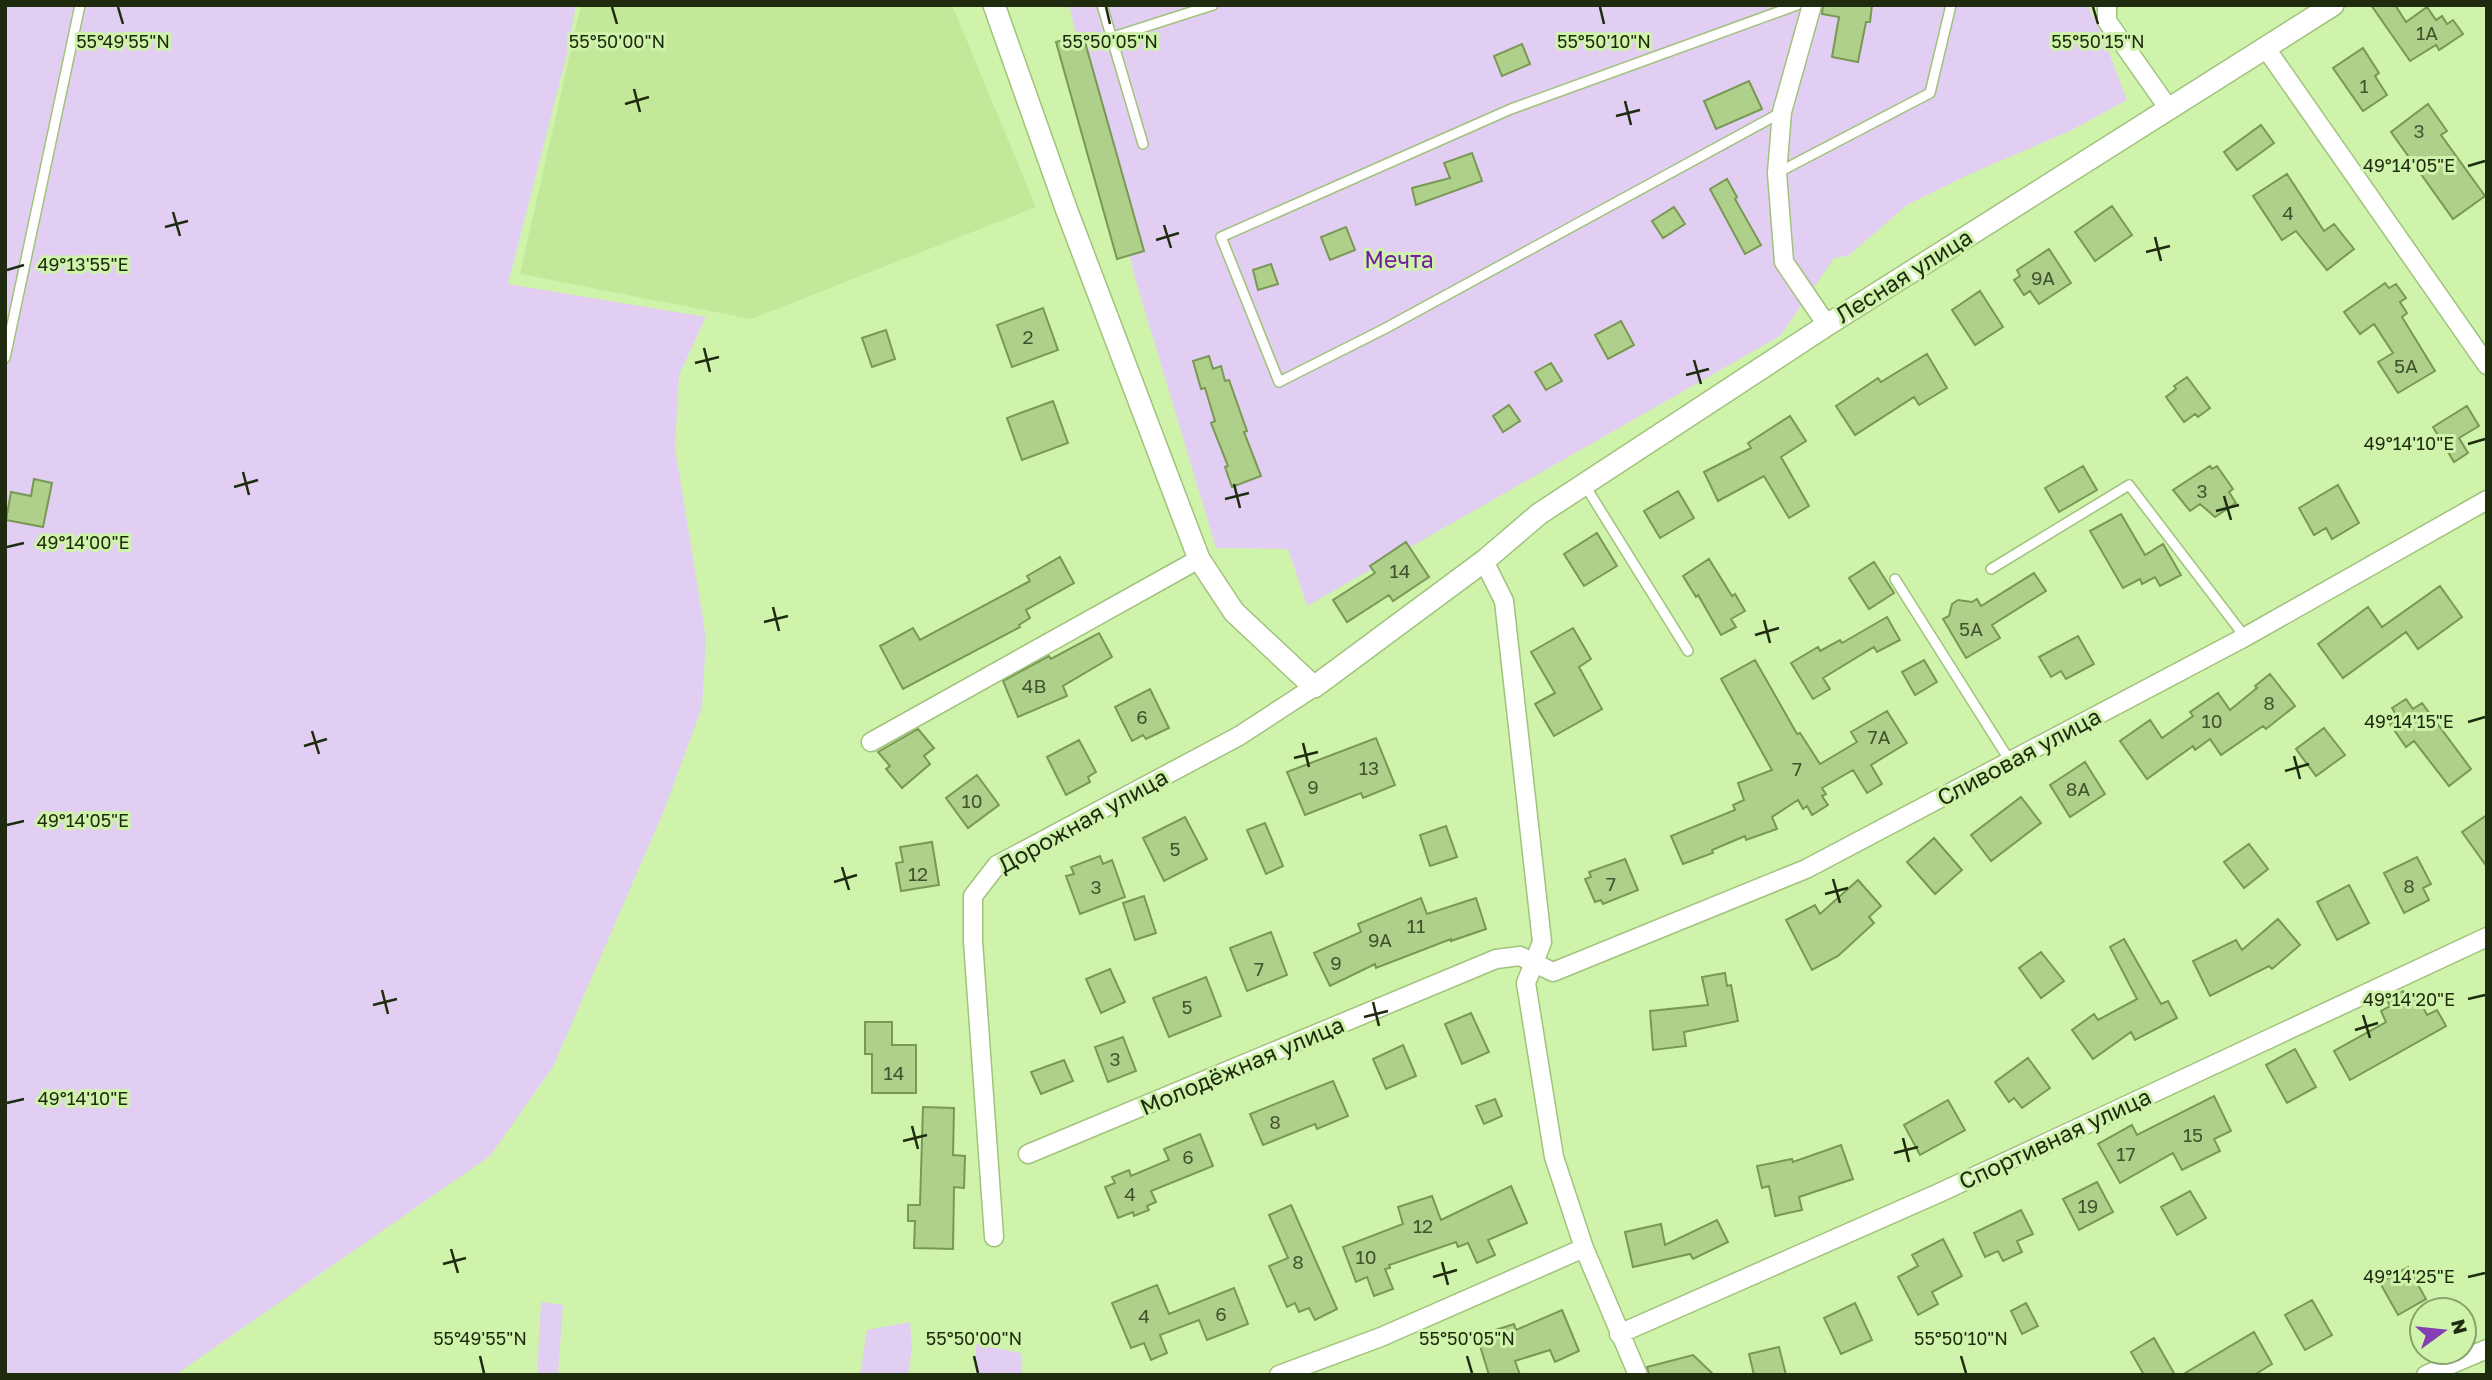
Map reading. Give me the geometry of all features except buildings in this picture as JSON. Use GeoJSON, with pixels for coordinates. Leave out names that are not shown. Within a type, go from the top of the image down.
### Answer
{"type":"FeatureCollection","features":[{"type":"Feature","properties":{"kind":"street"},"geometry":{"type":"LineString","coordinates":[[994,5],[1067,211],[1199,559],[1234,612],[1314,687]]}},
{"type":"Feature","properties":{"kind":"street"},"geometry":{"type":"LineString","coordinates":[[1812,5],[1782,112],[1777,173],[1784,262],[1827,325]]}},
{"type":"Feature","properties":{"kind":"street"},"geometry":{"type":"LineString","coordinates":[[2106,5],[2108,21],[2169,109]]}},
{"type":"Feature","properties":{"kind":"street","name":"Лесная улица"},"geometry":{"type":"LineString","coordinates":[[1314,687],[1485,561],[1539,514],[1827,325],[2333,5]]}},
{"type":"Feature","properties":{"kind":"street"},"geometry":{"type":"LineString","coordinates":[[2265,47],[2487,365]]}},
{"type":"Feature","properties":{"kind":"street","name":"Сливовая улица"},"geometry":{"type":"LineString","coordinates":[[1534,963],[1553,972],[1806,869],[2245,637],[2487,500]]}},
{"type":"Feature","properties":{"kind":"street"},"geometry":{"type":"LineString","coordinates":[[871,742],[1199,559]]}},
{"type":"Feature","properties":{"kind":"street"},"geometry":{"type":"LineString","coordinates":[[1485,561],[1504,601],[1542,942],[1526,983],[1554,1157],[1584,1248],[1638,1375]]}},
{"type":"Feature","properties":{"kind":"street","name":"Дорожная улица"},"geometry":{"type":"LineString","coordinates":[[994,1237],[973,941],[973,896],[996,865],[1239,736],[1314,687]]}},
{"type":"Feature","properties":{"kind":"street","name":"Спортивная улица"},"geometry":{"type":"LineString","coordinates":[[1619,1334],[1939,1194],[2487,937]]}},
{"type":"Feature","properties":{"kind":"street","name":"Молодёжная улица"},"geometry":{"type":"LineString","coordinates":[[1028,1154],[1496,959],[1520,956],[1534,963]]}},
{"type":"Feature","properties":{"kind":"street"},"geometry":{"type":"LineString","coordinates":[[1279,1375],[1381,1336],[1584,1248]]}},
{"type":"Feature","properties":{"kind":"street"},"geometry":{"type":"LineString","coordinates":[[2426,1375],[2487,1349]]}},
{"type":"Feature","properties":{"kind":"lane"},"geometry":{"type":"LineString","coordinates":[[5,358],[80,5]]}},
{"type":"Feature","properties":{"kind":"lane"},"geometry":{"type":"LineString","coordinates":[[1102,5],[1143,144]]}},
{"type":"Feature","properties":{"kind":"lane"},"geometry":{"type":"LineString","coordinates":[[1113,37],[1213,5]]}},
{"type":"Feature","properties":{"kind":"lane"},"geometry":{"type":"LineString","coordinates":[[1782,112],[1398,321],[1279,382],[1222,237],[1511,109],[1797,5]]}},
{"type":"Feature","properties":{"kind":"lane"},"geometry":{"type":"LineString","coordinates":[[1777,173],[1930,93],[1951,5]]}},
{"type":"Feature","properties":{"kind":"lane"},"geometry":{"type":"LineString","coordinates":[[1584,484],[1688,651]]}},
{"type":"Feature","properties":{"kind":"lane"},"geometry":{"type":"LineString","coordinates":[[1991,569],[2129,485],[2245,637]]}},
{"type":"Feature","properties":{"kind":"lane"},"geometry":{"type":"LineString","coordinates":[[1895,579],[2010,761]]}},
{"type":"Feature","properties":{"kind":"shaded area"},"geometry":{"type":"Polygon","coordinates":[[[581,5],[952,5],[1036,207],[751,319],[520,274],[581,5]]]}},
{"type":"Feature","properties":{"kind":"green space"},"geometry":{"type":"Polygon","coordinates":[[[5,5],[576,5],[567,54],[508,284],[706,317],[679,375],[675,448],[706,638],[702,707],[665,808],[553,1067],[490,1156],[175,1375],[5,1375],[5,5]]]}},
{"type":"Feature","properties":{"kind":"green space","name":"Мечта"},"geometry":{"type":"Polygon","coordinates":[[[1069,5],[2087,5],[2101,32],[2127,100],[2072,130],[1970,174],[1907,205],[1848,256],[1834,258],[1780,336],[1307,606],[1288,549],[1216,548],[1135,278],[1069,5]]]}},
{"type":"Feature","properties":{"kind":"green space"},"geometry":{"type":"Polygon","coordinates":[[[541,1302],[563,1305],[558,1375],[537,1375],[541,1302]]]}},
{"type":"Feature","properties":{"kind":"green space"},"geometry":{"type":"Polygon","coordinates":[[[910,1322],[912,1348],[908,1375],[860,1375],[867,1330],[910,1322]]]}},
{"type":"Feature","properties":{"kind":"green space"},"geometry":{"type":"Polygon","coordinates":[[[976,1344],[1021,1353],[1022,1375],[976,1375],[976,1344]]]}}]}
